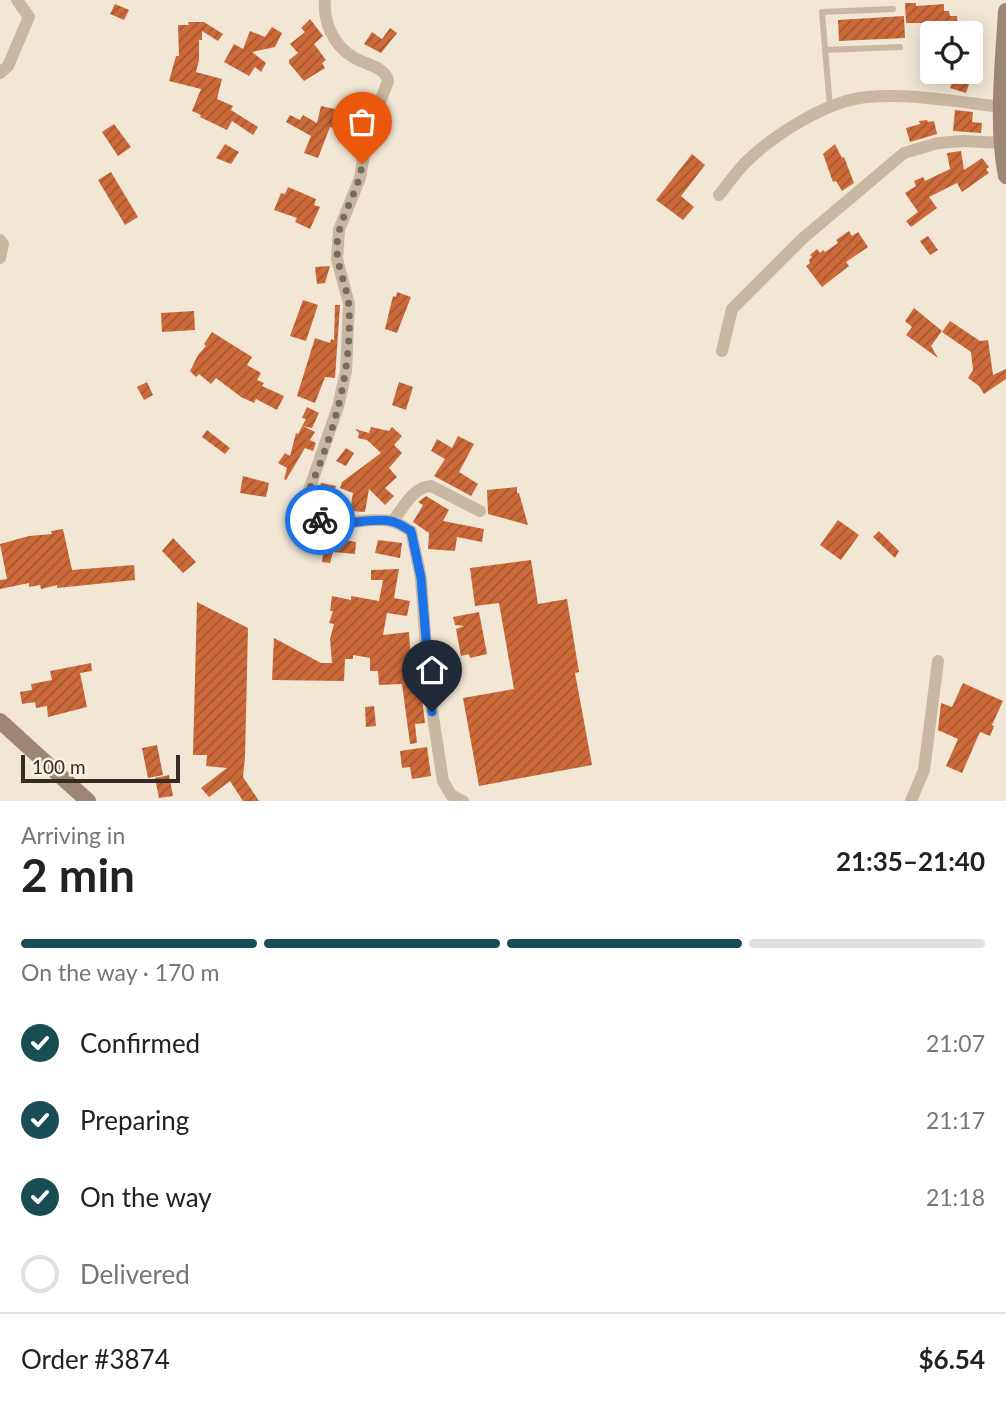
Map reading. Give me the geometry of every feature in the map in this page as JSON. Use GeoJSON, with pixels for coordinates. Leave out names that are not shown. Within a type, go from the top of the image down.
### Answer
{"type":"FeatureCollection","features":[{"type":"Feature","properties":{"kind":"street"},"geometry":{"type":"LineString","coordinates":[[0,73],[8,66],[29,17],[17,0]]}},
{"type":"Feature","properties":{"kind":"street"},"geometry":{"type":"LineString","coordinates":[[325,0],[328,28],[341,47],[352,57],[383,71],[388,81],[367,136],[360,178],[338,230],[337,259],[349,304],[346,371],[338,407],[307,502],[312,513],[328,523],[393,521],[411,531],[421,578],[429,691],[443,781],[451,795],[463,801]]}},
{"type":"Feature","properties":{"kind":"street"},"geometry":{"type":"LineString","coordinates":[[1005,167],[1002,107],[1006,10]]}},
{"type":"Feature","properties":{"kind":"street"},"geometry":{"type":"LineString","coordinates":[[719,195],[745,163],[771,140],[830,107],[850,99],[891,96],[1002,107]]}},
{"type":"Feature","properties":{"kind":"street"},"geometry":{"type":"LineString","coordinates":[[722,351],[732,309],[813,228],[904,153],[938,143],[1003,143]]}},
{"type":"Feature","properties":{"kind":"street"},"geometry":{"type":"LineString","coordinates":[[0,240],[3,244],[0,258]]}},
{"type":"Feature","properties":{"kind":"street"},"geometry":{"type":"LineString","coordinates":[[393,521],[416,491],[431,486],[480,511]]}},
{"type":"Feature","properties":{"kind":"street"},"geometry":{"type":"LineString","coordinates":[[911,801],[924,769],[938,661]]}},
{"type":"Feature","properties":{"kind":"street"},"geometry":{"type":"LineString","coordinates":[[0,721],[88,801]]}},
{"type":"Feature","properties":{"kind":"lane"},"geometry":{"type":"LineString","coordinates":[[830,107],[822,12],[893,9]]}},
{"type":"Feature","properties":{"kind":"lane"},"geometry":{"type":"LineString","coordinates":[[825,50],[900,47]]}},
{"type":"Feature","properties":{"kind":"building"},"geometry":{"type":"Polygon","coordinates":[[[905,3],[916,3],[916,6],[944,4],[944,11],[949,11],[950,16],[957,16],[957,21],[906,23],[905,3]]]}},
{"type":"Feature","properties":{"kind":"building"},"geometry":{"type":"Polygon","coordinates":[[[115,4],[129,10],[124,20],[110,14],[115,4]]]}},
{"type":"Feature","properties":{"kind":"building"},"geometry":{"type":"Polygon","coordinates":[[[904,16],[905,38],[839,41],[838,20],[904,16]]]}},
{"type":"Feature","properties":{"kind":"building"},"geometry":{"type":"Polygon","coordinates":[[[310,19],[323,36],[314,44],[326,60],[322,63],[325,68],[304,81],[289,63],[298,53],[290,44],[305,32],[301,28],[310,19]]]}},
{"type":"Feature","properties":{"kind":"building"},"geometry":{"type":"Polygon","coordinates":[[[188,22],[204,22],[223,34],[218,41],[202,31],[196,72],[222,79],[217,99],[233,106],[231,110],[258,127],[253,135],[232,121],[227,130],[200,117],[201,115],[192,111],[201,89],[169,81],[176,56],[179,56],[178,25],[189,25],[188,22]]]}},
{"type":"Feature","properties":{"kind":"building"},"geometry":{"type":"Polygon","coordinates":[[[272,27],[282,33],[275,47],[252,52],[266,63],[261,72],[255,67],[249,76],[224,62],[234,44],[243,49],[250,31],[265,37],[272,27]]]}},
{"type":"Feature","properties":{"kind":"building"},"geometry":{"type":"Polygon","coordinates":[[[390,28],[397,33],[381,53],[364,44],[372,32],[382,39],[390,28]]]}},
{"type":"Feature","properties":{"kind":"building"},"geometry":{"type":"Polygon","coordinates":[[[952,84],[969,84],[966,93],[950,88],[952,84]]]}},
{"type":"Feature","properties":{"kind":"building"},"geometry":{"type":"Polygon","coordinates":[[[321,106],[335,109],[334,115],[340,116],[337,129],[330,127],[318,158],[304,153],[311,136],[286,122],[290,115],[300,120],[303,115],[317,123],[321,106]]]}},
{"type":"Feature","properties":{"kind":"building"},"geometry":{"type":"Polygon","coordinates":[[[955,110],[973,112],[972,122],[982,123],[981,133],[953,131],[955,110]]]}},
{"type":"Feature","properties":{"kind":"building"},"geometry":{"type":"Polygon","coordinates":[[[927,120],[934,121],[937,134],[910,142],[906,128],[927,120]]]}},
{"type":"Feature","properties":{"kind":"building"},"geometry":{"type":"Polygon","coordinates":[[[114,124],[131,147],[118,156],[102,132],[114,124]]]}},
{"type":"Feature","properties":{"kind":"building"},"geometry":{"type":"Polygon","coordinates":[[[225,144],[239,152],[231,164],[216,158],[225,144]]]}},
{"type":"Feature","properties":{"kind":"building"},"geometry":{"type":"Polygon","coordinates":[[[835,144],[842,158],[844,157],[854,183],[842,191],[836,181],[833,182],[823,154],[835,144]]]}},
{"type":"Feature","properties":{"kind":"building"},"geometry":{"type":"Polygon","coordinates":[[[961,151],[964,170],[982,158],[989,167],[986,169],[989,173],[962,192],[957,183],[929,197],[937,208],[911,227],[906,221],[918,212],[905,193],[916,186],[914,181],[923,177],[925,181],[950,169],[947,153],[961,151]]]}},
{"type":"Feature","properties":{"kind":"building"},"geometry":{"type":"Polygon","coordinates":[[[692,154],[705,165],[681,196],[694,207],[683,220],[656,200],[692,154]]]}},
{"type":"Feature","properties":{"kind":"building"},"geometry":{"type":"Polygon","coordinates":[[[111,172],[138,217],[125,225],[98,180],[111,172]]]}},
{"type":"Feature","properties":{"kind":"building"},"geometry":{"type":"Polygon","coordinates":[[[288,187],[316,199],[314,205],[320,207],[310,229],[295,222],[297,218],[274,210],[281,193],[285,194],[288,187]]]}},
{"type":"Feature","properties":{"kind":"building"},"geometry":{"type":"Polygon","coordinates":[[[849,231],[852,236],[858,232],[868,247],[846,262],[849,266],[822,287],[806,266],[810,263],[810,255],[817,249],[820,253],[823,250],[825,252],[849,231]]]}},
{"type":"Feature","properties":{"kind":"building"},"geometry":{"type":"Polygon","coordinates":[[[928,236],[938,250],[930,255],[920,241],[928,236]]]}},
{"type":"Feature","properties":{"kind":"building"},"geometry":{"type":"Polygon","coordinates":[[[330,266],[325,283],[317,284],[315,267],[330,266]]]}},
{"type":"Feature","properties":{"kind":"building"},"geometry":{"type":"Polygon","coordinates":[[[397,292],[411,297],[397,333],[385,329],[393,296],[396,297],[397,292]]]}},
{"type":"Feature","properties":{"kind":"building"},"geometry":{"type":"Polygon","coordinates":[[[303,300],[318,305],[306,341],[290,336],[303,300]]]}},
{"type":"Feature","properties":{"kind":"building"},"geometry":{"type":"Polygon","coordinates":[[[335,305],[340,305],[335,378],[325,377],[315,403],[297,396],[315,338],[330,343],[331,339],[334,340],[335,305]]]}},
{"type":"Feature","properties":{"kind":"building"},"geometry":{"type":"Polygon","coordinates":[[[914,308],[942,331],[931,346],[938,358],[906,335],[912,327],[905,321],[914,308]]]}},
{"type":"Feature","properties":{"kind":"building"},"geometry":{"type":"Polygon","coordinates":[[[194,311],[195,330],[162,332],[161,313],[194,311]]]}},
{"type":"Feature","properties":{"kind":"building"},"geometry":{"type":"Polygon","coordinates":[[[950,321],[980,341],[988,340],[993,375],[1006,369],[1006,379],[984,394],[979,386],[968,378],[973,370],[971,352],[942,332],[950,321]]]}},
{"type":"Feature","properties":{"kind":"building"},"geometry":{"type":"Polygon","coordinates":[[[212,332],[252,357],[247,365],[261,373],[257,380],[264,383],[262,386],[284,396],[277,410],[256,399],[254,403],[241,397],[216,378],[211,384],[199,374],[196,377],[190,371],[212,332]]]}},
{"type":"Feature","properties":{"kind":"building"},"geometry":{"type":"Polygon","coordinates":[[[147,382],[153,395],[144,400],[137,387],[147,382]]]}},
{"type":"Feature","properties":{"kind":"building"},"geometry":{"type":"Polygon","coordinates":[[[399,382],[413,387],[406,410],[392,405],[399,382]]]}},
{"type":"Feature","properties":{"kind":"building"},"geometry":{"type":"Polygon","coordinates":[[[307,407],[319,413],[312,428],[303,426],[315,432],[310,440],[316,443],[313,451],[305,448],[286,480],[287,468],[278,463],[285,453],[290,456],[296,433],[298,434],[306,419],[302,418],[307,407]]]}},
{"type":"Feature","properties":{"kind":"building"},"geometry":{"type":"Polygon","coordinates":[[[371,427],[389,431],[392,427],[402,436],[394,445],[402,453],[389,468],[397,477],[385,488],[394,496],[385,505],[369,489],[365,512],[350,511],[353,493],[340,488],[342,482],[381,453],[367,440],[358,438],[359,433],[355,429],[369,433],[371,427]]]}},
{"type":"Feature","properties":{"kind":"building"},"geometry":{"type":"Polygon","coordinates":[[[207,430],[230,448],[225,454],[202,437],[207,430]]]}},
{"type":"Feature","properties":{"kind":"building"},"geometry":{"type":"Polygon","coordinates":[[[458,436],[474,444],[459,472],[478,484],[471,496],[434,476],[445,459],[431,451],[437,439],[452,448],[458,436]]]}},
{"type":"Feature","properties":{"kind":"building"},"geometry":{"type":"Polygon","coordinates":[[[346,448],[354,453],[346,466],[336,461],[346,448]]]}},
{"type":"Feature","properties":{"kind":"building"},"geometry":{"type":"Polygon","coordinates":[[[243,476],[269,483],[266,497],[240,493],[243,476]]]}},
{"type":"Feature","properties":{"kind":"building"},"geometry":{"type":"Polygon","coordinates":[[[321,483],[336,486],[331,504],[316,499],[321,483]]]}},
{"type":"Feature","properties":{"kind":"building"},"geometry":{"type":"Polygon","coordinates":[[[517,487],[528,525],[488,514],[487,490],[517,487]]]}},
{"type":"Feature","properties":{"kind":"building"},"geometry":{"type":"Polygon","coordinates":[[[426,496],[449,510],[443,521],[484,529],[482,542],[457,537],[455,551],[428,549],[429,533],[413,522],[423,505],[418,502],[426,496]]]}},
{"type":"Feature","properties":{"kind":"building"},"geometry":{"type":"Polygon","coordinates":[[[838,520],[859,535],[841,560],[820,545],[838,520]]]}},
{"type":"Feature","properties":{"kind":"building"},"geometry":{"type":"Polygon","coordinates":[[[63,529],[72,570],[134,565],[135,580],[57,588],[57,585],[41,589],[40,585],[29,587],[29,583],[0,589],[0,580],[7,579],[0,544],[29,536],[52,534],[51,531],[63,529]]]}},
{"type":"Feature","properties":{"kind":"building"},"geometry":{"type":"Polygon","coordinates":[[[326,530],[334,531],[334,538],[356,542],[355,554],[333,552],[330,563],[322,562],[323,554],[309,552],[311,542],[325,544],[326,530]]]}},
{"type":"Feature","properties":{"kind":"building"},"geometry":{"type":"Polygon","coordinates":[[[879,531],[899,551],[895,558],[873,537],[879,531]]]}},
{"type":"Feature","properties":{"kind":"building"},"geometry":{"type":"Polygon","coordinates":[[[173,538],[196,562],[183,573],[162,551],[173,538]]]}},
{"type":"Feature","properties":{"kind":"building"},"geometry":{"type":"Polygon","coordinates":[[[378,540],[402,543],[400,558],[375,553],[378,540]]]}},
{"type":"Feature","properties":{"kind":"building"},"geometry":{"type":"Polygon","coordinates":[[[531,560],[538,604],[567,599],[579,672],[575,673],[592,765],[479,786],[463,698],[514,689],[499,603],[475,606],[470,568],[531,560]]]}},
{"type":"Feature","properties":{"kind":"building"},"geometry":{"type":"Polygon","coordinates":[[[399,569],[394,598],[410,601],[407,616],[387,613],[383,635],[409,632],[410,649],[416,648],[425,723],[415,724],[417,743],[410,744],[402,684],[379,685],[378,671],[370,671],[370,658],[353,655],[353,659],[345,659],[344,681],[272,680],[274,638],[321,663],[332,663],[330,639],[334,624],[329,623],[333,611],[330,611],[332,596],[379,601],[383,580],[371,580],[371,570],[399,569]]]}},
{"type":"Feature","properties":{"kind":"building"},"geometry":{"type":"Polygon","coordinates":[[[197,602],[248,628],[243,777],[259,801],[243,801],[230,781],[209,797],[201,788],[227,768],[206,766],[207,755],[193,755],[197,602]]]}},
{"type":"Feature","properties":{"kind":"building"},"geometry":{"type":"Polygon","coordinates":[[[479,612],[487,654],[470,658],[469,654],[461,656],[456,629],[464,626],[455,625],[453,617],[479,612]]]}},
{"type":"Feature","properties":{"kind":"building"},"geometry":{"type":"Polygon","coordinates":[[[91,663],[92,671],[80,673],[87,707],[48,717],[47,706],[36,708],[35,702],[22,704],[20,692],[32,690],[31,684],[52,680],[50,671],[91,663]]]}},
{"type":"Feature","properties":{"kind":"building"},"geometry":{"type":"Polygon","coordinates":[[[963,683],[1003,701],[990,736],[980,732],[962,773],[946,766],[958,739],[938,730],[941,703],[952,707],[963,683]]]}},
{"type":"Feature","properties":{"kind":"building"},"geometry":{"type":"Polygon","coordinates":[[[374,706],[376,726],[366,727],[365,707],[374,706]]]}},
{"type":"Feature","properties":{"kind":"building"},"geometry":{"type":"Polygon","coordinates":[[[157,745],[163,775],[148,778],[142,748],[157,745]]]}},
{"type":"Feature","properties":{"kind":"building"},"geometry":{"type":"Polygon","coordinates":[[[427,747],[431,776],[412,779],[410,767],[402,768],[400,751],[427,747]]]}},
{"type":"Feature","properties":{"kind":"building"},"geometry":{"type":"Polygon","coordinates":[[[169,775],[173,796],[159,798],[155,778],[169,775]]]}},
{"type":"Feature","properties":{"kind":"way so far"},"geometry":{"type":"LineString","coordinates":[[320,520],[312,513],[307,502],[338,407],[346,371],[349,324],[349,304],[337,259],[338,230],[354,195],[362,164]]}},
{"type":"Feature","properties":{"kind":"route"},"geometry":{"type":"LineString","coordinates":[[320,520],[337,524],[393,521],[411,531],[421,578],[432,712]]}}]}
